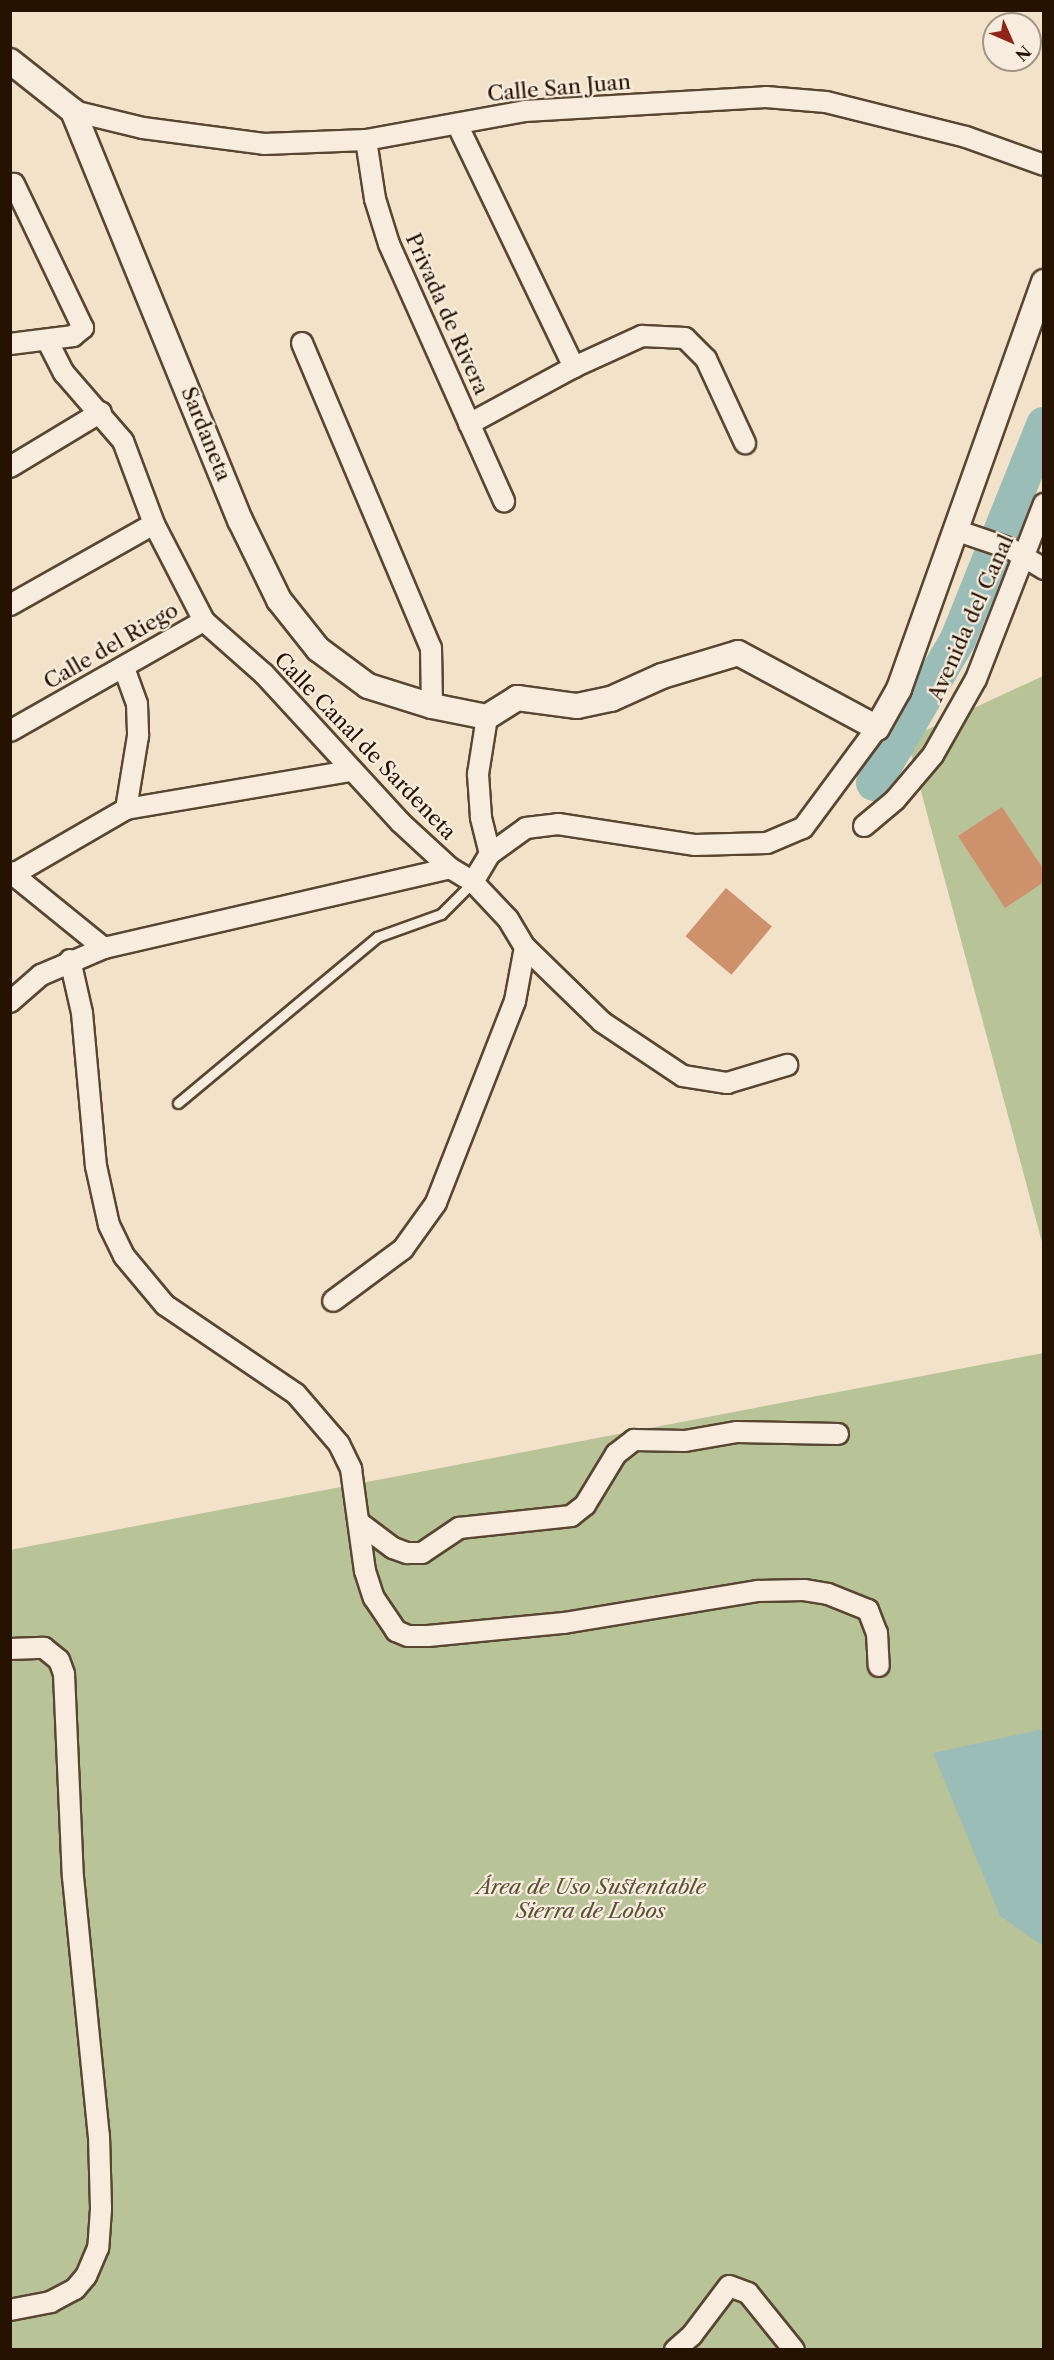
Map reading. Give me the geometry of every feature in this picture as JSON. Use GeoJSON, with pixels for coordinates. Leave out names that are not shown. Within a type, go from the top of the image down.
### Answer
{"type":"FeatureCollection","features":[{"type":"Feature","properties":{"kind":"street","name":"Sardaneta"},"geometry":{"type":"LineString","coordinates":[[10,61],[74,111],[240,520],[279,600],[318,649],[368,686],[432,706],[487,717]]}},
{"type":"Feature","properties":{"kind":"street","name":"Calle San Juan"},"geometry":{"type":"LineString","coordinates":[[74,111],[143,128],[264,144],[366,140],[558,108],[766,97],[826,102],[966,137],[1044,165]]}},
{"type":"Feature","properties":{"kind":"street"},"geometry":{"type":"LineString","coordinates":[[457,124],[574,367]]}},
{"type":"Feature","properties":{"kind":"street","name":"Privada de Rivera"},"geometry":{"type":"LineString","coordinates":[[366,140],[375,199],[389,244],[504,501]]}},
{"type":"Feature","properties":{"kind":"street"},"geometry":{"type":"LineString","coordinates":[[10,344],[47,340],[81,332],[83,322],[20,219],[14,184]]}},
{"type":"Feature","properties":{"kind":"street"},"geometry":{"type":"LineString","coordinates":[[473,882],[490,854],[526,828],[558,824],[694,845],[767,843],[802,828],[877,728],[899,689],[1044,282]]}},
{"type":"Feature","properties":{"kind":"street"},"geometry":{"type":"LineString","coordinates":[[469,424],[574,367],[642,336],[685,338],[706,359],[745,443]]}},
{"type":"Feature","properties":{"kind":"street","name":"Calle Canal de Sardeneta"},"geometry":{"type":"LineString","coordinates":[[47,340],[64,373],[101,412],[132,456],[154,524],[204,621],[264,674],[351,771],[450,868],[473,882],[508,919],[525,947],[602,1022],[683,1076],[727,1083],[787,1065]]}},
{"type":"Feature","properties":{"kind":"street"},"geometry":{"type":"LineString","coordinates":[[302,343],[431,648],[432,706]]}},
{"type":"Feature","properties":{"kind":"street"},"geometry":{"type":"LineString","coordinates":[[10,467],[101,412]]}},
{"type":"Feature","properties":{"kind":"street","name":"Avenida del Canal"},"geometry":{"type":"LineString","coordinates":[[864,826],[895,800],[933,755],[976,679],[1019,552],[1044,504]]}},
{"type":"Feature","properties":{"kind":"street"},"geometry":{"type":"LineString","coordinates":[[10,605],[154,524]]}},
{"type":"Feature","properties":{"kind":"street"},"geometry":{"type":"LineString","coordinates":[[955,530],[1019,552],[1044,569]]}},
{"type":"Feature","properties":{"kind":"street","name":"Calle del Riego"},"geometry":{"type":"LineString","coordinates":[[10,731],[204,621]]}},
{"type":"Feature","properties":{"kind":"street"},"geometry":{"type":"LineString","coordinates":[[490,854],[481,817],[478,774],[487,717],[517,698],[577,706],[611,699],[662,676],[738,653],[877,728]]}},
{"type":"Feature","properties":{"kind":"street"},"geometry":{"type":"LineString","coordinates":[[124,668],[137,704],[138,736],[126,809]]}},
{"type":"Feature","properties":{"kind":"street"},"geometry":{"type":"LineString","coordinates":[[104,948],[12,873],[126,809],[351,771]]}},
{"type":"Feature","properties":{"kind":"street"},"geometry":{"type":"LineString","coordinates":[[10,1002],[41,975],[70,960],[104,948],[450,868]]}},
{"type":"Feature","properties":{"kind":"street"},"geometry":{"type":"LineString","coordinates":[[333,1301],[403,1249],[436,1203],[515,1001],[525,947]]}},
{"type":"Feature","properties":{"kind":"street"},"geometry":{"type":"LineString","coordinates":[[70,960],[81,1012],[96,1166],[109,1225],[124,1256],[165,1305],[273,1377],[323,1422],[351,1469],[361,1524],[365,1571],[374,1598],[396,1631],[408,1636],[564,1623],[758,1591],[804,1590],[828,1594],[868,1610],[877,1633],[879,1666]]}},
{"type":"Feature","properties":{"kind":"street"},"geometry":{"type":"LineString","coordinates":[[361,1524],[393,1548],[422,1553],[459,1528],[571,1516],[585,1505],[616,1454],[634,1440],[685,1441],[737,1432],[838,1434]]}},
{"type":"Feature","properties":{"kind":"street"},"geometry":{"type":"LineString","coordinates":[[10,1649],[44,1648],[59,1660],[64,1674],[73,1877],[99,2136],[101,2209],[98,2248],[86,2276],[75,2289],[51,2301],[10,2310]]}},
{"type":"Feature","properties":{"kind":"street"},"geometry":{"type":"LineString","coordinates":[[675,2349],[692,2335],[729,2286],[748,2293],[794,2349]]}},
{"type":"Feature","properties":{"kind":"lane"},"geometry":{"type":"LineString","coordinates":[[178,1103],[377,937],[441,914],[473,882]]}},
{"type":"Feature","properties":{"kind":"green space"},"geometry":{"type":"Polygon","coordinates":[[[1043,676],[1043,1246],[907,739],[1043,676]]]}},
{"type":"Feature","properties":{"kind":"green space","name":"Área de Uso Sustentable Sierra de Lobos"},"geometry":{"type":"Polygon","coordinates":[[[1043,1353],[1043,2349],[11,2349],[10,1550],[1043,1353]]]}},
{"type":"Feature","properties":{"kind":"water"},"geometry":{"type":"Polygon","coordinates":[[[1043,1729],[1043,1946],[1000,1916],[933,1753],[1043,1729]]]}},
{"type":"Feature","properties":{"kind":"building"},"geometry":{"type":"Polygon","coordinates":[[[1002,807],[1044,870],[1044,882],[1005,908],[958,836],[1002,807]]]}},
{"type":"Feature","properties":{"kind":"building"},"geometry":{"type":"Polygon","coordinates":[[[726,888],[772,927],[731,975],[686,936],[726,888]]]}},
{"type":"Feature","properties":{"kind":"waterway"},"geometry":{"type":"LineString","coordinates":[[874,783],[958,639],[1044,425]]}}]}
